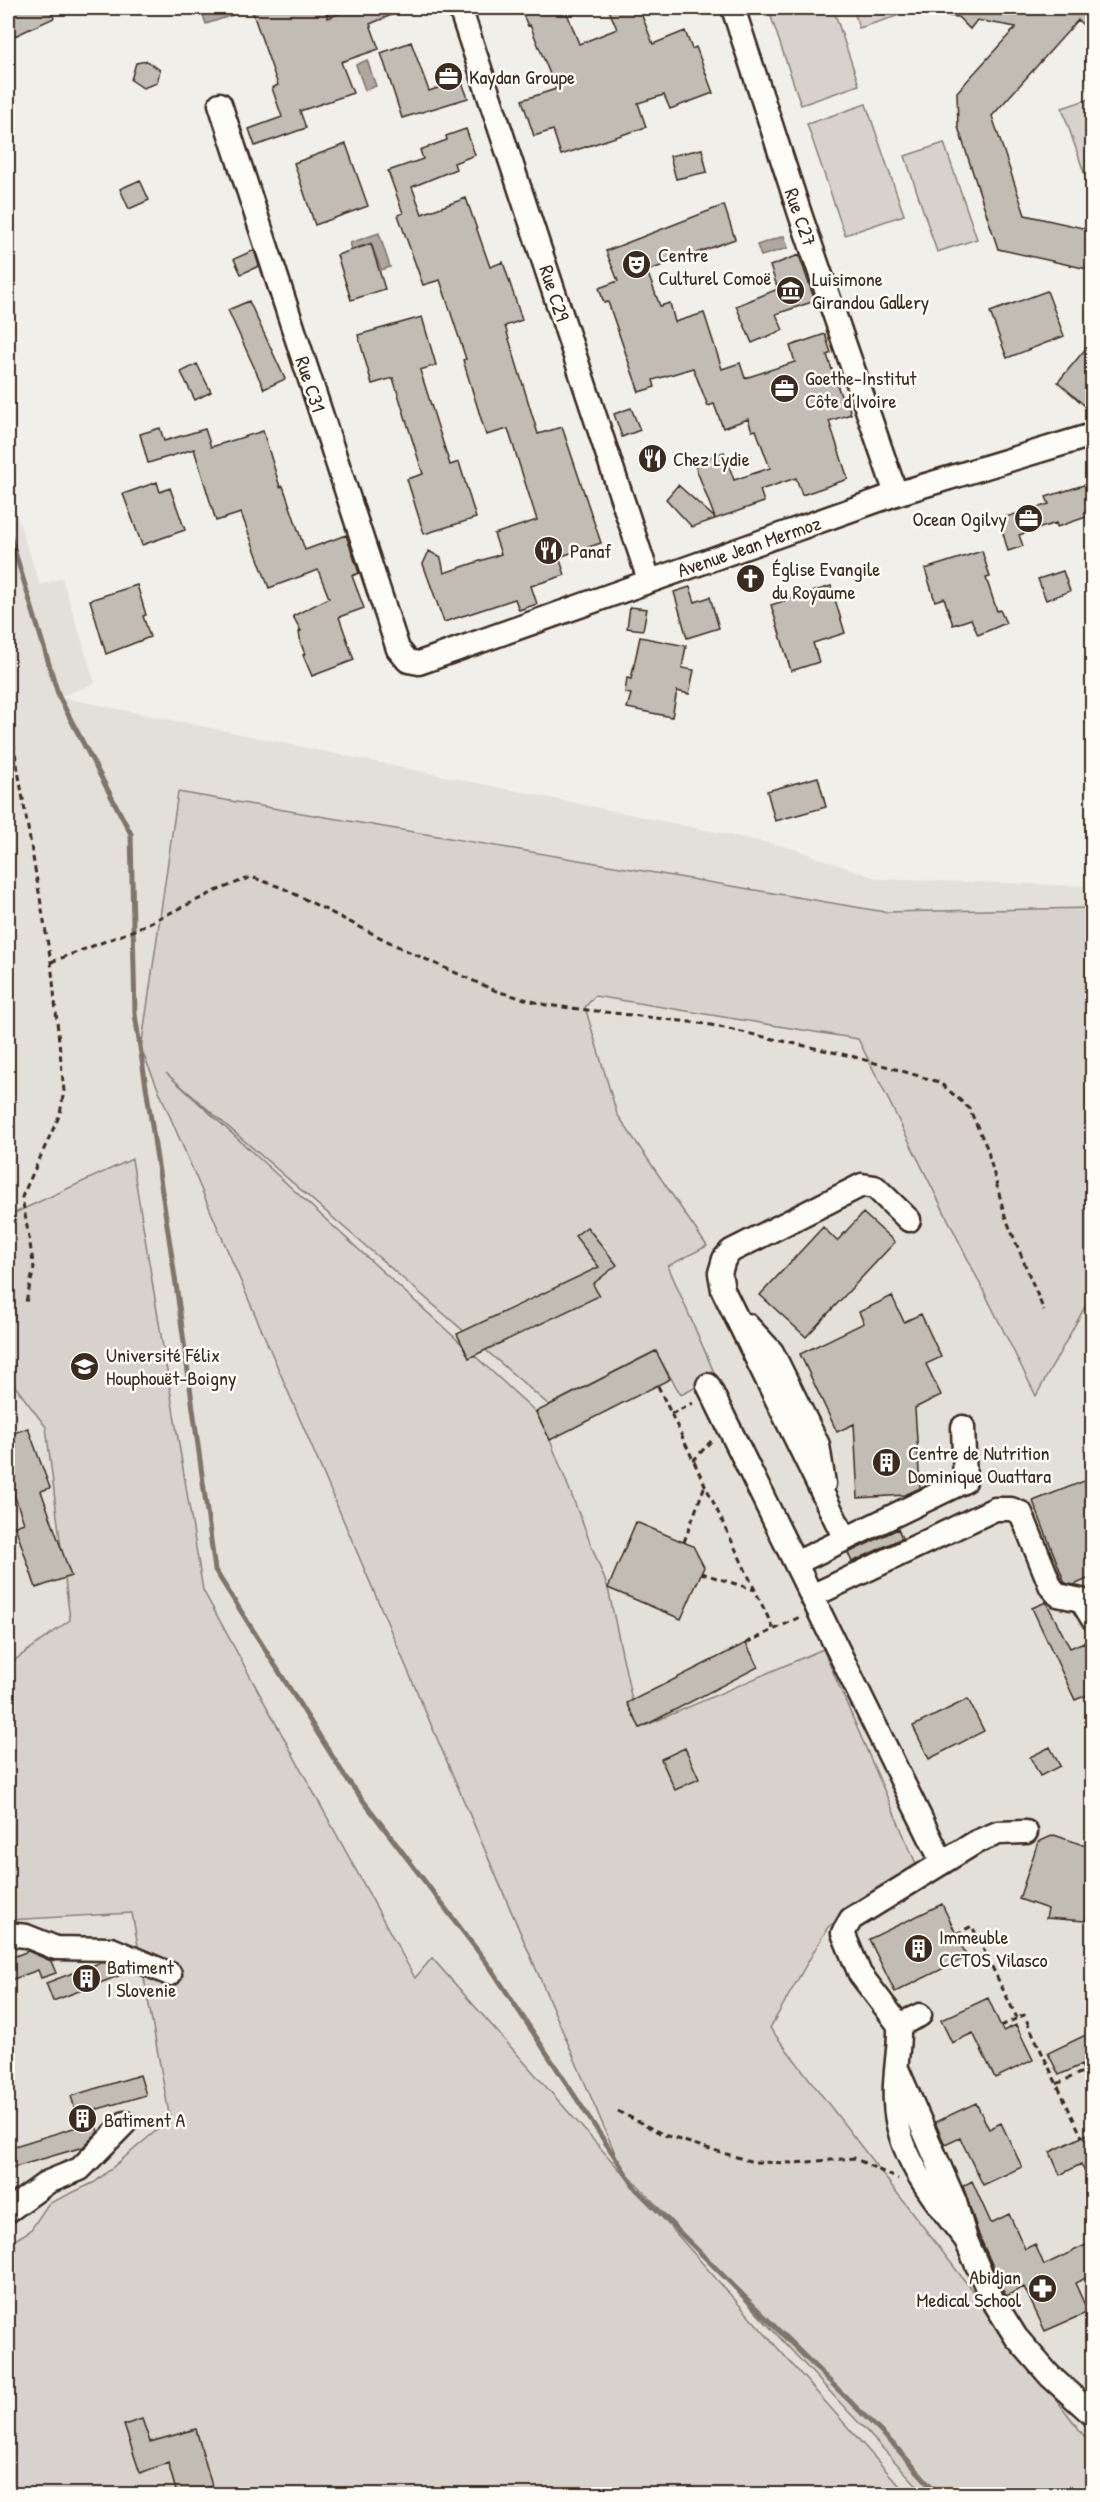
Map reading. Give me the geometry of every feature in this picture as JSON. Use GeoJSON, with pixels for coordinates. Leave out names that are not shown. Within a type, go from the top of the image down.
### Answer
{"type":"FeatureCollection","features":[{"type":"Feature","properties":{"kind":"street","name":"Rue C29"},"geometry":{"type":"LineString","coordinates":[[462,8],[649,580]]}},
{"type":"Feature","properties":{"kind":"street","name":"Rue C27"},"geometry":{"type":"LineString","coordinates":[[733,8],[801,217],[896,494]]}},
{"type":"Feature","properties":{"kind":"street","name":"Rue C31"},"geometry":{"type":"LineString","coordinates":[[220,104],[398,649],[408,661]]}},
{"type":"Feature","properties":{"kind":"street","name":"Avenue Jean Mermoz"},"geometry":{"type":"LineString","coordinates":[[408,661],[419,663],[896,494],[1092,435]]}},
{"type":"Feature","properties":{"kind":"street"},"geometry":{"type":"LineString","coordinates":[[845,1539],[731,1308],[723,1290],[720,1273],[724,1259],[731,1251],[862,1185],[874,1188],[909,1220]]}},
{"type":"Feature","properties":{"kind":"street"},"geometry":{"type":"LineString","coordinates":[[710,1389],[942,1862]]}},
{"type":"Feature","properties":{"kind":"street"},"geometry":{"type":"LineString","coordinates":[[796,1563],[964,1481],[963,1427]]}},
{"type":"Feature","properties":{"kind":"street"},"geometry":{"type":"LineString","coordinates":[[815,1602],[995,1509],[1011,1509],[1021,1513],[1051,1587],[1058,1595],[1081,1600],[1092,1618]]}},
{"type":"Feature","properties":{"kind":"street"},"geometry":{"type":"LineString","coordinates":[[966,2240],[920,2176],[903,2140],[894,2105],[899,2025],[860,1974],[843,1933],[851,1919],[976,1842],[998,1833],[1026,1832]]}},
{"type":"Feature","properties":{"kind":"street"},"geometry":{"type":"LineString","coordinates":[[8,1934],[26,1936],[56,1948],[111,1949],[170,1974]]}},
{"type":"Feature","properties":{"kind":"street"},"geometry":{"type":"LineString","coordinates":[[899,2025],[920,2015]]}},
{"type":"Feature","properties":{"kind":"street"},"geometry":{"type":"LineString","coordinates":[[895,2065],[955,2202],[966,2240],[991,2298],[1016,2337],[1050,2376],[1092,2414]]}},
{"type":"Feature","properties":{"kind":"street"},"geometry":{"type":"LineString","coordinates":[[8,2211],[48,2182],[80,2169],[125,2123]]}},
{"type":"Feature","properties":{"kind":"path"},"geometry":{"type":"LineString","coordinates":[[8,712],[51,962],[64,1091],[60,1114],[22,1197],[34,1268],[26,1302]]}},
{"type":"Feature","properties":{"kind":"path"},"geometry":{"type":"LineString","coordinates":[[51,962],[132,931],[216,891],[251,878],[284,888],[403,949],[496,991],[546,1005],[705,1024],[855,1057],[939,1082],[969,1108],[987,1149],[1005,1216],[1044,1311]]}},
{"type":"Feature","properties":{"kind":"path"},"geometry":{"type":"LineString","coordinates":[[658,1386],[774,1630]]}},
{"type":"Feature","properties":{"kind":"path"},"geometry":{"type":"LineString","coordinates":[[671,1414],[710,1389]]}},
{"type":"Feature","properties":{"kind":"path"},"geometry":{"type":"LineString","coordinates":[[693,1461],[727,1423]]}},
{"type":"Feature","properties":{"kind":"path"},"geometry":{"type":"LineString","coordinates":[[684,1542],[705,1485]]}},
{"type":"Feature","properties":{"kind":"path"},"geometry":{"type":"LineString","coordinates":[[701,1573],[755,1590]]}},
{"type":"Feature","properties":{"kind":"path"},"geometry":{"type":"LineString","coordinates":[[746,1643],[774,1630],[815,1602]]}},
{"type":"Feature","properties":{"kind":"path"},"geometry":{"type":"LineString","coordinates":[[956,1934],[972,1926],[1017,2018]]}},
{"type":"Feature","properties":{"kind":"path"},"geometry":{"type":"LineString","coordinates":[[1001,2026],[1024,2015],[1082,2137]]}},
{"type":"Feature","properties":{"kind":"path"},"geometry":{"type":"LineString","coordinates":[[1057,2084],[1084,2071]]}},
{"type":"Feature","properties":{"kind":"path"},"geometry":{"type":"LineString","coordinates":[[618,2111],[664,2134],[753,2162],[795,2163],[854,2158],[891,2178],[910,2180],[920,2176]]}},
{"type":"Feature","properties":{"kind":"shaded area"},"geometry":{"type":"Polygon","coordinates":[[[217,8],[231,8],[233,15],[206,24],[202,12],[217,8]]]}},
{"type":"Feature","properties":{"kind":"shaded area"},"geometry":{"type":"Polygon","coordinates":[[[768,8],[833,8],[859,85],[801,105],[768,8]]]}},
{"type":"Feature","properties":{"kind":"shaded area"},"geometry":{"type":"Polygon","coordinates":[[[853,8],[894,8],[897,16],[859,28],[853,8]]]}},
{"type":"Feature","properties":{"kind":"shaded area"},"geometry":{"type":"Polygon","coordinates":[[[367,60],[376,86],[365,90],[356,65],[367,60]]]}},
{"type":"Feature","properties":{"kind":"shaded area"},"geometry":{"type":"Polygon","coordinates":[[[1092,98],[1092,189],[1090,190],[1062,108],[1092,98]]]}},
{"type":"Feature","properties":{"kind":"shaded area"},"geometry":{"type":"Polygon","coordinates":[[[866,104],[904,215],[845,235],[807,124],[866,104]]]}},
{"type":"Feature","properties":{"kind":"shaded area"},"geometry":{"type":"Polygon","coordinates":[[[944,143],[977,239],[937,252],[905,156],[944,143]]]}},
{"type":"Feature","properties":{"kind":"shaded area"},"geometry":{"type":"Polygon","coordinates":[[[379,233],[390,267],[381,270],[371,243],[352,249],[350,243],[379,233]]]}},
{"type":"Feature","properties":{"kind":"shaded area"},"geometry":{"type":"Polygon","coordinates":[[[784,236],[788,248],[761,256],[757,245],[784,236]]]}},
{"type":"Feature","properties":{"kind":"shaded area"},"geometry":{"type":"Polygon","coordinates":[[[8,490],[40,585],[62,578],[95,683],[60,697],[788,847],[879,879],[1092,886],[1092,2494],[8,2494],[8,490]]]}},
{"type":"Feature","properties":{"kind":"shaded area"},"geometry":{"type":"Polygon","coordinates":[[[178,792],[885,912],[1092,908],[1092,1294],[1036,1396],[858,1039],[595,996],[585,1007],[617,1114],[707,1246],[668,1266],[716,1377],[681,1395],[655,1351],[549,1405],[166,1073],[536,1412],[550,1440],[608,1588],[636,1719],[640,1728],[823,1649],[917,1866],[828,1927],[770,2028],[1092,2446],[1092,2494],[925,2494],[621,2167],[141,1049],[178,792]]]}},
{"type":"Feature","properties":{"kind":"shaded area","name":"Université Félix Houphouët-Boigny"},"geometry":{"type":"Polygon","coordinates":[[[132,1159],[203,1590],[415,1978],[432,1958],[907,2494],[249,2494],[244,2487],[202,2494],[8,2494],[8,2244],[30,2231],[48,2204],[95,2182],[170,2119],[132,1913],[8,1920],[8,1665],[70,1620],[46,1427],[8,1377],[8,1216],[132,1159]]]}},
{"type":"Feature","properties":{"kind":"building"},"geometry":{"type":"Polygon","coordinates":[[[8,8],[49,8],[54,18],[8,39],[8,8]]]}},
{"type":"Feature","properties":{"kind":"building"},"geometry":{"type":"Polygon","coordinates":[[[251,8],[324,8],[328,18],[354,8],[408,8],[370,24],[379,49],[341,62],[353,93],[300,111],[306,128],[255,146],[249,129],[282,117],[272,88],[278,85],[251,8]]]}},
{"type":"Feature","properties":{"kind":"building"},"geometry":{"type":"Polygon","coordinates":[[[520,8],[565,8],[579,44],[617,29],[608,8],[639,8],[653,44],[685,31],[692,49],[696,47],[713,93],[670,109],[664,95],[638,103],[646,127],[561,155],[553,130],[534,136],[522,100],[556,89],[530,25],[528,26],[520,8]]]}},
{"type":"Feature","properties":{"kind":"building"},"geometry":{"type":"Polygon","coordinates":[[[948,8],[1092,8],[1092,34],[1078,20],[992,116],[1025,215],[1092,230],[1092,270],[998,249],[958,127],[957,92],[1016,27],[977,20],[970,29],[958,17],[949,16],[948,8]]]}},
{"type":"Feature","properties":{"kind":"building"},"geometry":{"type":"Polygon","coordinates":[[[411,42],[429,91],[461,80],[468,98],[402,118],[381,53],[411,42]]]}},
{"type":"Feature","properties":{"kind":"building"},"geometry":{"type":"Polygon","coordinates":[[[147,61],[160,70],[157,83],[143,88],[131,80],[136,63],[147,61]]]}},
{"type":"Feature","properties":{"kind":"building"},"geometry":{"type":"Polygon","coordinates":[[[466,129],[475,155],[454,163],[456,169],[412,187],[422,214],[466,198],[490,267],[503,262],[522,320],[505,326],[538,434],[562,427],[601,543],[559,557],[565,575],[531,586],[537,604],[519,610],[515,599],[444,622],[423,564],[429,551],[441,558],[444,573],[501,554],[494,534],[537,520],[508,429],[486,435],[463,360],[466,359],[440,280],[423,285],[398,215],[403,213],[388,171],[423,159],[420,150],[447,140],[446,136],[466,129]]]}},
{"type":"Feature","properties":{"kind":"building"},"geometry":{"type":"Polygon","coordinates":[[[346,144],[368,206],[315,225],[294,163],[346,144]]]}},
{"type":"Feature","properties":{"kind":"building"},"geometry":{"type":"Polygon","coordinates":[[[702,149],[707,172],[676,179],[670,156],[702,149]]]}},
{"type":"Feature","properties":{"kind":"building"},"geometry":{"type":"Polygon","coordinates":[[[140,180],[149,200],[129,209],[120,189],[140,180]]]}},
{"type":"Feature","properties":{"kind":"building"},"geometry":{"type":"Polygon","coordinates":[[[724,205],[735,239],[647,271],[660,306],[670,303],[675,322],[704,313],[722,369],[740,363],[745,378],[795,362],[790,346],[825,334],[831,353],[827,355],[841,396],[845,395],[851,414],[829,421],[848,479],[802,495],[796,478],[760,490],[764,502],[692,527],[666,499],[678,485],[715,518],[694,463],[724,452],[734,480],[770,468],[756,430],[752,431],[748,419],[723,428],[714,404],[708,406],[693,368],[653,380],[655,387],[639,392],[608,302],[604,303],[599,288],[618,281],[606,251],[724,205]]]}},
{"type":"Feature","properties":{"kind":"building"},"geometry":{"type":"Polygon","coordinates":[[[371,244],[385,289],[351,300],[337,255],[371,244]]]}},
{"type":"Feature","properties":{"kind":"building"},"geometry":{"type":"Polygon","coordinates":[[[254,250],[259,266],[241,274],[234,259],[254,250]]]}},
{"type":"Feature","properties":{"kind":"building"},"geometry":{"type":"Polygon","coordinates":[[[799,255],[815,301],[776,314],[783,330],[752,343],[736,306],[778,289],[770,266],[799,255]]]}},
{"type":"Feature","properties":{"kind":"building"},"geometry":{"type":"Polygon","coordinates":[[[1047,291],[1064,336],[1007,358],[990,312],[1047,291]]]}},
{"type":"Feature","properties":{"kind":"building"},"geometry":{"type":"Polygon","coordinates":[[[249,301],[285,379],[264,389],[228,310],[249,301]]]}},
{"type":"Feature","properties":{"kind":"building"},"geometry":{"type":"Polygon","coordinates":[[[422,317],[436,365],[420,370],[450,465],[459,462],[476,518],[424,534],[407,479],[423,474],[393,378],[372,384],[358,335],[422,317]]]}},
{"type":"Feature","properties":{"kind":"building"},"geometry":{"type":"Polygon","coordinates":[[[1092,341],[1092,398],[1085,406],[1058,382],[1092,341]]]}},
{"type":"Feature","properties":{"kind":"building"},"geometry":{"type":"Polygon","coordinates":[[[197,364],[211,392],[195,400],[181,372],[197,364]]]}},
{"type":"Feature","properties":{"kind":"building"},"geometry":{"type":"Polygon","coordinates":[[[631,408],[640,430],[622,437],[614,414],[631,408]]]}},
{"type":"Feature","properties":{"kind":"building"},"geometry":{"type":"Polygon","coordinates":[[[160,428],[164,441],[205,429],[211,447],[263,431],[280,487],[283,486],[305,550],[346,535],[359,573],[352,576],[364,608],[339,617],[354,660],[312,676],[303,655],[305,654],[299,632],[301,631],[293,616],[329,598],[318,570],[269,588],[241,513],[216,521],[194,449],[148,463],[140,434],[160,428]]]}},
{"type":"Feature","properties":{"kind":"building"},"geometry":{"type":"Polygon","coordinates":[[[157,482],[160,492],[170,488],[185,530],[142,545],[123,494],[157,482]]]}},
{"type":"Feature","properties":{"kind":"building"},"geometry":{"type":"Polygon","coordinates":[[[1087,484],[1092,497],[1092,515],[1057,527],[1056,523],[1019,535],[1023,546],[1008,551],[999,519],[1049,504],[1046,497],[1087,484]]]}},
{"type":"Feature","properties":{"kind":"building"},"geometry":{"type":"Polygon","coordinates":[[[982,551],[990,577],[986,578],[997,611],[1000,610],[1006,623],[978,635],[971,619],[953,625],[944,598],[935,601],[925,569],[982,551]]]}},
{"type":"Feature","properties":{"kind":"building"},"geometry":{"type":"Polygon","coordinates":[[[1063,571],[1070,591],[1046,600],[1038,579],[1063,571]]]}},
{"type":"Feature","properties":{"kind":"building"},"geometry":{"type":"Polygon","coordinates":[[[137,585],[150,637],[106,654],[90,600],[137,585]]]}},
{"type":"Feature","properties":{"kind":"building"},"geometry":{"type":"Polygon","coordinates":[[[831,586],[845,633],[813,643],[819,662],[791,671],[771,605],[831,586]]]}},
{"type":"Feature","properties":{"kind":"building"},"geometry":{"type":"Polygon","coordinates":[[[690,587],[695,602],[710,597],[719,628],[687,638],[674,592],[690,587]]]}},
{"type":"Feature","properties":{"kind":"building"},"geometry":{"type":"Polygon","coordinates":[[[630,607],[647,609],[643,630],[627,628],[630,607]]]}},
{"type":"Feature","properties":{"kind":"building"},"geometry":{"type":"Polygon","coordinates":[[[640,637],[686,646],[682,668],[694,670],[689,694],[677,691],[672,717],[627,708],[631,694],[625,693],[627,678],[631,679],[640,637]]]}},
{"type":"Feature","properties":{"kind":"building"},"geometry":{"type":"Polygon","coordinates":[[[818,777],[826,807],[775,821],[767,791],[818,777]]]}},
{"type":"Feature","properties":{"kind":"building"},"geometry":{"type":"Polygon","coordinates":[[[863,1213],[895,1242],[806,1337],[760,1295],[823,1227],[837,1241],[863,1213]]]}},
{"type":"Feature","properties":{"kind":"building"},"geometry":{"type":"Polygon","coordinates":[[[587,1227],[617,1265],[593,1284],[599,1296],[469,1358],[457,1334],[599,1267],[575,1236],[587,1227]]]}},
{"type":"Feature","properties":{"kind":"building"},"geometry":{"type":"Polygon","coordinates":[[[892,1296],[904,1322],[921,1314],[941,1357],[926,1364],[941,1395],[915,1408],[920,1488],[905,1495],[858,1498],[854,1424],[837,1432],[800,1354],[864,1323],[859,1312],[892,1296]]]}},
{"type":"Feature","properties":{"kind":"building"},"geometry":{"type":"Polygon","coordinates":[[[656,1351],[670,1379],[550,1440],[536,1412],[656,1351]]]}},
{"type":"Feature","properties":{"kind":"building"},"geometry":{"type":"Polygon","coordinates":[[[28,1428],[50,1488],[41,1491],[71,1576],[36,1588],[15,1526],[24,1523],[8,1477],[8,1435],[28,1428]]]}},
{"type":"Feature","properties":{"kind":"building"},"geometry":{"type":"Polygon","coordinates":[[[1092,1478],[1092,1577],[1074,1585],[1065,1583],[1033,1501],[1092,1478]]]}},
{"type":"Feature","properties":{"kind":"building"},"geometry":{"type":"Polygon","coordinates":[[[636,1522],[693,1546],[704,1567],[681,1619],[608,1588],[636,1522]]]}},
{"type":"Feature","properties":{"kind":"building"},"geometry":{"type":"Polygon","coordinates":[[[898,1529],[902,1538],[852,1562],[848,1553],[898,1529]]]}},
{"type":"Feature","properties":{"kind":"building"},"geometry":{"type":"Polygon","coordinates":[[[1046,1602],[1070,1648],[1084,1642],[1092,1661],[1092,1693],[1075,1700],[1032,1608],[1046,1602]]]}},
{"type":"Feature","properties":{"kind":"building"},"geometry":{"type":"Polygon","coordinates":[[[746,1643],[758,1667],[640,1728],[627,1703],[746,1643]]]}},
{"type":"Feature","properties":{"kind":"building"},"geometry":{"type":"Polygon","coordinates":[[[968,1699],[984,1731],[929,1759],[913,1726],[968,1699]]]}},
{"type":"Feature","properties":{"kind":"building"},"geometry":{"type":"Polygon","coordinates":[[[1050,1747],[1060,1766],[1040,1776],[1030,1757],[1050,1747]]]}},
{"type":"Feature","properties":{"kind":"building"},"geometry":{"type":"Polygon","coordinates":[[[685,1748],[699,1779],[675,1790],[661,1759],[685,1748]]]}},
{"type":"Feature","properties":{"kind":"building"},"geometry":{"type":"Polygon","coordinates":[[[1054,1835],[1092,1848],[1092,1912],[1085,1921],[1046,1918],[1048,1909],[1019,1899],[1038,1842],[1054,1835]]]}},
{"type":"Feature","properties":{"kind":"building","name":"Immeuble CCTOS Vilasco"},"geometry":{"type":"Polygon","coordinates":[[[942,1904],[967,1957],[895,1992],[869,1939],[942,1904]]]}},
{"type":"Feature","properties":{"kind":"building"},"geometry":{"type":"Polygon","coordinates":[[[28,1951],[51,1961],[56,1973],[41,1978],[38,1970],[8,1981],[8,1959],[28,1951]]]}},
{"type":"Feature","properties":{"kind":"building","name":"Batiment I Slovenie"},"geometry":{"type":"Polygon","coordinates":[[[102,1962],[125,1970],[126,1973],[53,2001],[46,1983],[102,1962]]]}},
{"type":"Feature","properties":{"kind":"building"},"geometry":{"type":"Polygon","coordinates":[[[988,1998],[1003,2031],[1016,2025],[1033,2060],[995,2078],[973,2033],[952,2043],[941,2020],[988,1998]]]}},
{"type":"Feature","properties":{"kind":"building"},"geometry":{"type":"Polygon","coordinates":[[[1092,2032],[1092,2090],[1081,2065],[1059,2075],[1048,2053],[1092,2032]]]}},
{"type":"Feature","properties":{"kind":"building","name":"Batiment A"},"geometry":{"type":"Polygon","coordinates":[[[140,2075],[146,2095],[91,2111],[98,2132],[83,2147],[8,2169],[8,2148],[80,2126],[71,2096],[140,2075]]]}},
{"type":"Feature","properties":{"kind":"building"},"geometry":{"type":"Polygon","coordinates":[[[976,2103],[989,2129],[1001,2123],[1022,2167],[983,2185],[960,2138],[945,2145],[935,2122],[976,2103]]]}},
{"type":"Feature","properties":{"kind":"building"},"geometry":{"type":"Polygon","coordinates":[[[1092,2132],[1092,2187],[1081,2164],[1060,2175],[1050,2152],[1092,2132]]]}},
{"type":"Feature","properties":{"kind":"building"},"geometry":{"type":"Polygon","coordinates":[[[972,2181],[991,2223],[1009,2214],[1025,2249],[1035,2244],[1044,2265],[1092,2242],[1092,2275],[1075,2283],[1088,2312],[1045,2331],[1024,2287],[1006,2296],[979,2235],[963,2186],[972,2181]]]}},
{"type":"Feature","properties":{"kind":"building"},"geometry":{"type":"Polygon","coordinates":[[[142,2419],[150,2442],[196,2429],[212,2486],[177,2494],[168,2463],[140,2473],[124,2425],[142,2419]]]}},
{"type":"Feature","properties":{"kind":"waterway"},"geometry":{"type":"LineString","coordinates":[[8,529],[59,697],[131,834],[135,1014],[176,1284],[215,1570],[346,1778],[490,1967],[636,2189],[893,2444],[938,2494]]}},
{"type":"Feature","properties":{"kind":"place","name":"Kaydan Groupe"},"geometry":{"type":"Point","coordinates":[448,76]}},
{"type":"Feature","properties":{"kind":"place","name":"Centre Culturel Comoë"},"geometry":{"type":"Point","coordinates":[637,265]}},
{"type":"Feature","properties":{"kind":"place","name":"Luisimone Girandou Gallery"},"geometry":{"type":"Point","coordinates":[791,290]}},
{"type":"Feature","properties":{"kind":"place","name":"Goethe-Institut Côte d’Ivoire"},"geometry":{"type":"Point","coordinates":[784,388]}},
{"type":"Feature","properties":{"kind":"place","name":"Chez Lydie"},"geometry":{"type":"Point","coordinates":[652,458]}},
{"type":"Feature","properties":{"kind":"place","name":"Ocean Ogilvy"},"geometry":{"type":"Point","coordinates":[1028,518]}},
{"type":"Feature","properties":{"kind":"place","name":"Panaf"},"geometry":{"type":"Point","coordinates":[549,550]}},
{"type":"Feature","properties":{"kind":"place","name":"Église Evangile du Royaume"},"geometry":{"type":"Point","coordinates":[751,579]}},
{"type":"Feature","properties":{"kind":"place","name":"Université Félix Houphouët-Boigny"},"geometry":{"type":"Point","coordinates":[85,1366]}},
{"type":"Feature","properties":{"kind":"place","name":"Centre de Nutrition Dominique Ouattara"},"geometry":{"type":"Point","coordinates":[887,1463]}},
{"type":"Feature","properties":{"kind":"place","name":"Immeuble CCTOS Vilasco"},"geometry":{"type":"Point","coordinates":[918,1948]}},
{"type":"Feature","properties":{"kind":"place","name":"Batiment I Slovenie"},"geometry":{"type":"Point","coordinates":[86,1978]}},
{"type":"Feature","properties":{"kind":"place","name":"Batiment A"},"geometry":{"type":"Point","coordinates":[83,2119]}},
{"type":"Feature","properties":{"kind":"place","name":"Abidjan Medical School"},"geometry":{"type":"Point","coordinates":[1042,2288]}}]}
